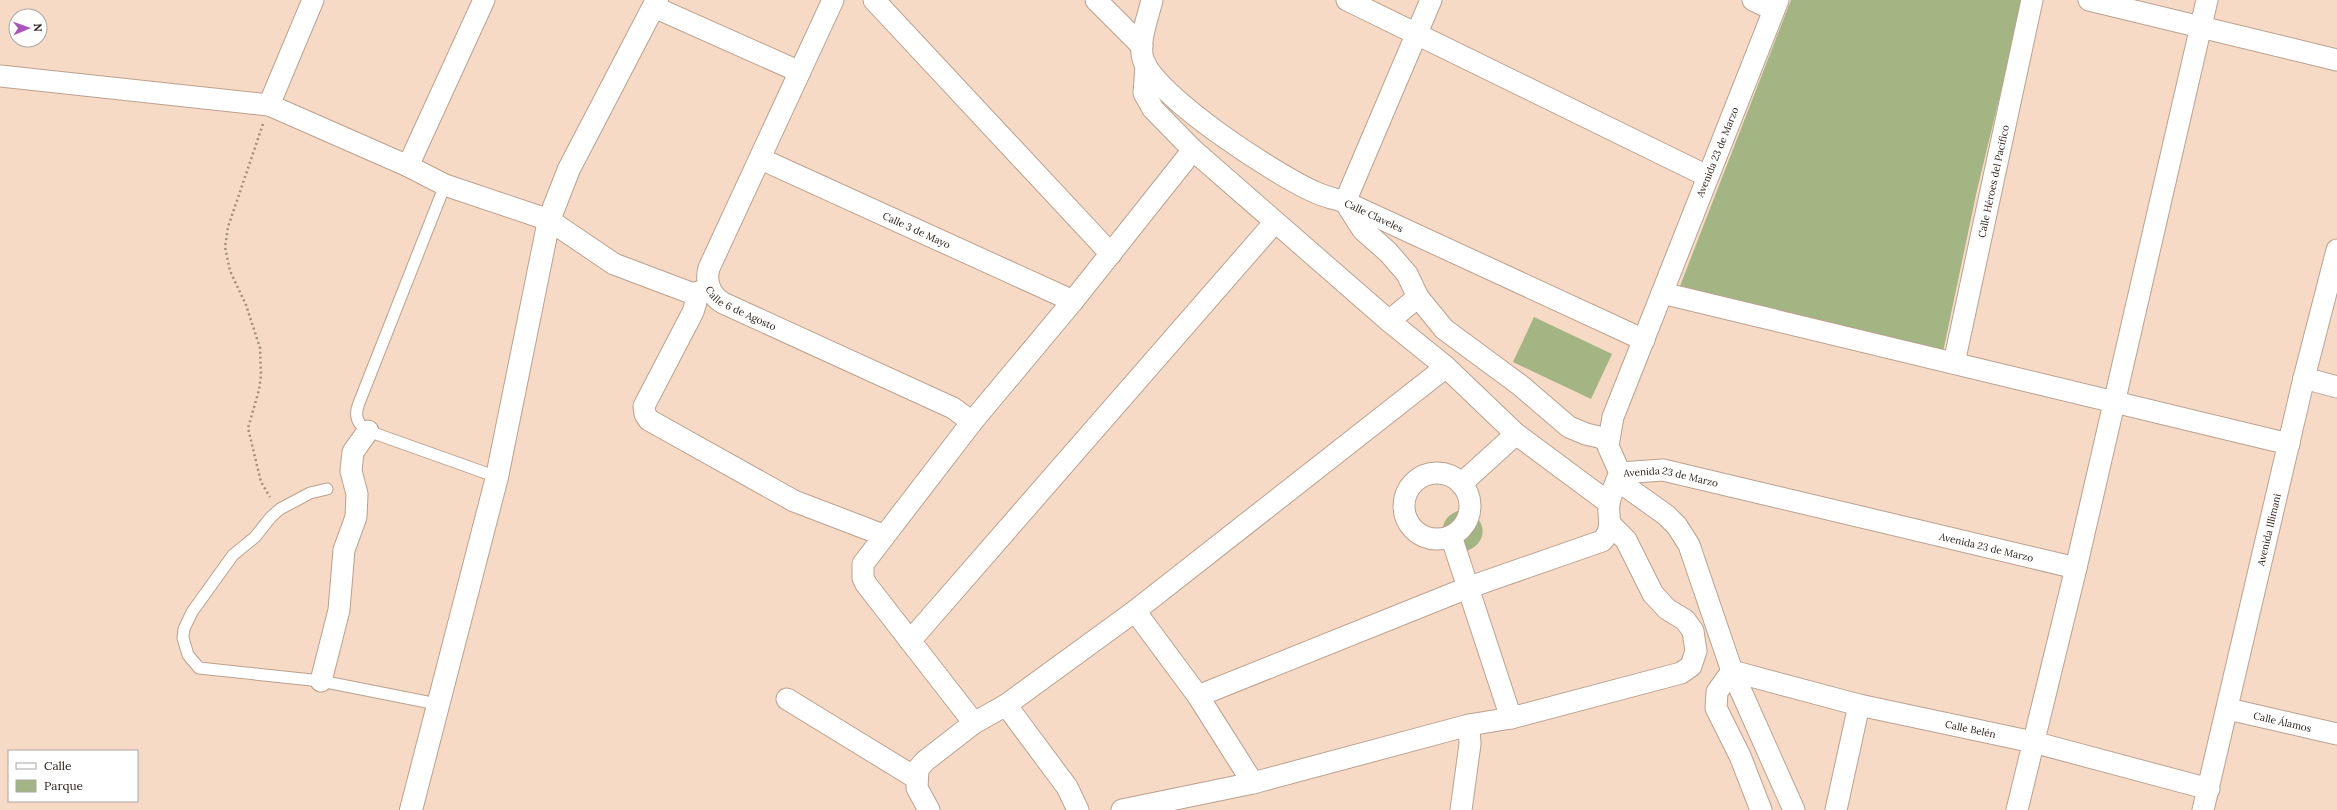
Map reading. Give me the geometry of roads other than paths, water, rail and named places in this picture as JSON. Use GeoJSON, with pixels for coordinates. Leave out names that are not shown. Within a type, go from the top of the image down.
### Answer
{"type":"FeatureCollection","features":[{"type":"Feature","properties":{"kind":"street"},"geometry":{"type":"LineString","coordinates":[[269,105],[313,0]]}},
{"type":"Feature","properties":{"kind":"street"},"geometry":{"type":"LineString","coordinates":[[408,166],[484,0]]}},
{"type":"Feature","properties":{"kind":"street","name":"Calle 6 de Agosto"},"geometry":{"type":"LineString","coordinates":[[833,0],[761,159],[709,268],[707,281],[703,290],[723,303],[953,408],[972,422]]}},
{"type":"Feature","properties":{"kind":"street"},"geometry":{"type":"LineString","coordinates":[[874,0],[1111,254]]}},
{"type":"Feature","properties":{"kind":"street","name":"Calle Claveles"},"geometry":{"type":"LineString","coordinates":[[1096,0],[1144,56],[1150,73],[1166,91],[1233,144],[1316,193],[1345,202],[1644,340]]}},
{"type":"Feature","properties":{"kind":"street"},"geometry":{"type":"LineString","coordinates":[[1152,0],[1144,56],[1144,93],[1153,109],[1194,150],[1275,222],[1389,321],[1446,367],[1516,434],[1609,503]]}},
{"type":"Feature","properties":{"kind":"street"},"geometry":{"type":"LineString","coordinates":[[1347,0],[1707,176]]}},
{"type":"Feature","properties":{"kind":"street"},"geometry":{"type":"LineString","coordinates":[[1431,0],[1345,202],[1363,230],[1388,252],[1407,274],[1418,297],[1444,329],[1520,385],[1569,426],[1586,434],[1607,439]]}},
{"type":"Feature","properties":{"kind":"street"},"geometry":{"type":"LineString","coordinates":[[1753,0],[1776,5]]}},
{"type":"Feature","properties":{"kind":"street","name":"Calle Héroes del Pacifico"},"geometry":{"type":"LineString","coordinates":[[1954,363],[2032,0]]}},
{"type":"Feature","properties":{"kind":"street"},"geometry":{"type":"LineString","coordinates":[[2089,0],[2337,60]]}},
{"type":"Feature","properties":{"kind":"street"},"geometry":{"type":"LineString","coordinates":[[2017,810],[2115,402],[2207,0]]}},
{"type":"Feature","properties":{"kind":"street"},"geometry":{"type":"LineString","coordinates":[[411,810],[437,704],[497,477],[549,220],[569,169],[656,3],[800,72]]}},
{"type":"Feature","properties":{"kind":"street","name":"Avenida 23 de Marzo"},"geometry":{"type":"LineString","coordinates":[[1776,5],[1707,176],[1613,417],[1607,439],[1618,476],[1663,470],[2076,568]]}},
{"type":"Feature","properties":{"kind":"street"},"geometry":{"type":"LineString","coordinates":[[0,76],[269,105],[408,166],[445,185],[549,220],[614,264],[686,291],[703,290]]}},
{"type":"Feature","properties":{"kind":"street"},"geometry":{"type":"LineString","coordinates":[[974,723],[863,578],[863,564],[883,535],[972,422],[1073,301],[1194,150]]}},
{"type":"Feature","properties":{"kind":"street","name":"Calle 3 de Mayo"},"geometry":{"type":"LineString","coordinates":[[761,159],[1073,301]]}},
{"type":"Feature","properties":{"kind":"street"},"geometry":{"type":"LineString","coordinates":[[910,641],[1275,222]]}},
{"type":"Feature","properties":{"kind":"street","name":"Avenida Illimani"},"geometry":{"type":"LineString","coordinates":[[2203,810],[2228,709],[2304,378],[2337,250]]}},
{"type":"Feature","properties":{"kind":"street"},"geometry":{"type":"LineString","coordinates":[[703,290],[644,406],[645,414],[649,420],[794,501],[883,535]]}},
{"type":"Feature","properties":{"kind":"street"},"geometry":{"type":"LineString","coordinates":[[1662,293],[2289,444]]}},
{"type":"Feature","properties":{"kind":"street"},"geometry":{"type":"LineString","coordinates":[[1389,321],[1418,297]]}},
{"type":"Feature","properties":{"kind":"street"},"geometry":{"type":"LineString","coordinates":[[929,810],[917,788],[916,778],[918,769],[925,761],[974,723],[1006,705],[1135,611],[1446,367]]}},
{"type":"Feature","properties":{"kind":"street"},"geometry":{"type":"LineString","coordinates":[[2304,378],[2337,387]]}},
{"type":"Feature","properties":{"kind":"street"},"geometry":{"type":"LineString","coordinates":[[321,681],[339,610],[344,550],[356,517],[357,494],[351,471],[353,452],[368,431]]}},
{"type":"Feature","properties":{"kind":"street"},"geometry":{"type":"LineString","coordinates":[[1461,484],[1516,434]]}},
{"type":"Feature","properties":{"kind":"street"},"geometry":{"type":"LineString","coordinates":[[1430,474],[1442,474],[1452,477],[1461,484],[1467,493],[1469,513],[1465,522],[1451,536],[1430,539],[1420,535],[1411,527],[1406,517],[1404,506],[1406,495],[1411,485],[1420,478],[1430,474]]}},
{"type":"Feature","properties":{"kind":"street"},"geometry":{"type":"LineString","coordinates":[[1198,696],[1467,588],[1602,541],[1609,532],[1611,525],[1609,503],[1618,476],[1666,515],[1683,535],[1689,545],[1732,671],[1794,810]]}},
{"type":"Feature","properties":{"kind":"street"},"geometry":{"type":"LineString","coordinates":[[1122,810],[1253,783],[1469,725],[1511,718],[1681,673],[1691,666],[1696,651],[1693,631],[1685,620],[1667,608],[1653,594],[1626,540],[1611,525]]}},
{"type":"Feature","properties":{"kind":"street"},"geometry":{"type":"LineString","coordinates":[[1451,536],[1511,718]]}},
{"type":"Feature","properties":{"kind":"street"},"geometry":{"type":"LineString","coordinates":[[1135,611],[1198,696],[1253,783]]}},
{"type":"Feature","properties":{"kind":"street"},"geometry":{"type":"LineString","coordinates":[[1732,671],[1717,692],[1716,708],[1740,756],[1761,810]]}},
{"type":"Feature","properties":{"kind":"street","name":"Calle Belén"},"geometry":{"type":"LineString","coordinates":[[1732,671],[1859,705],[2033,742],[2208,789]]}},
{"type":"Feature","properties":{"kind":"street"},"geometry":{"type":"LineString","coordinates":[[787,698],[916,778]]}},
{"type":"Feature","properties":{"kind":"street"},"geometry":{"type":"LineString","coordinates":[[1006,705],[1067,787],[1078,810]]}},
{"type":"Feature","properties":{"kind":"street"},"geometry":{"type":"LineString","coordinates":[[1836,810],[1859,705]]}},
{"type":"Feature","properties":{"kind":"street","name":"Calle Álamos"},"geometry":{"type":"LineString","coordinates":[[2228,709],[2337,734]]}},
{"type":"Feature","properties":{"kind":"street"},"geometry":{"type":"LineString","coordinates":[[1461,810],[1470,744],[1469,725]]}},
{"type":"Feature","properties":{"kind":"lane"},"geometry":{"type":"LineString","coordinates":[[445,185],[356,410],[359,424],[368,431],[497,477]]}},
{"type":"Feature","properties":{"kind":"lane"},"geometry":{"type":"LineString","coordinates":[[327,489],[310,493],[280,509],[271,517],[255,537],[233,554],[192,612],[184,629],[185,647],[193,662],[199,668],[321,681],[437,704]]}}]}
